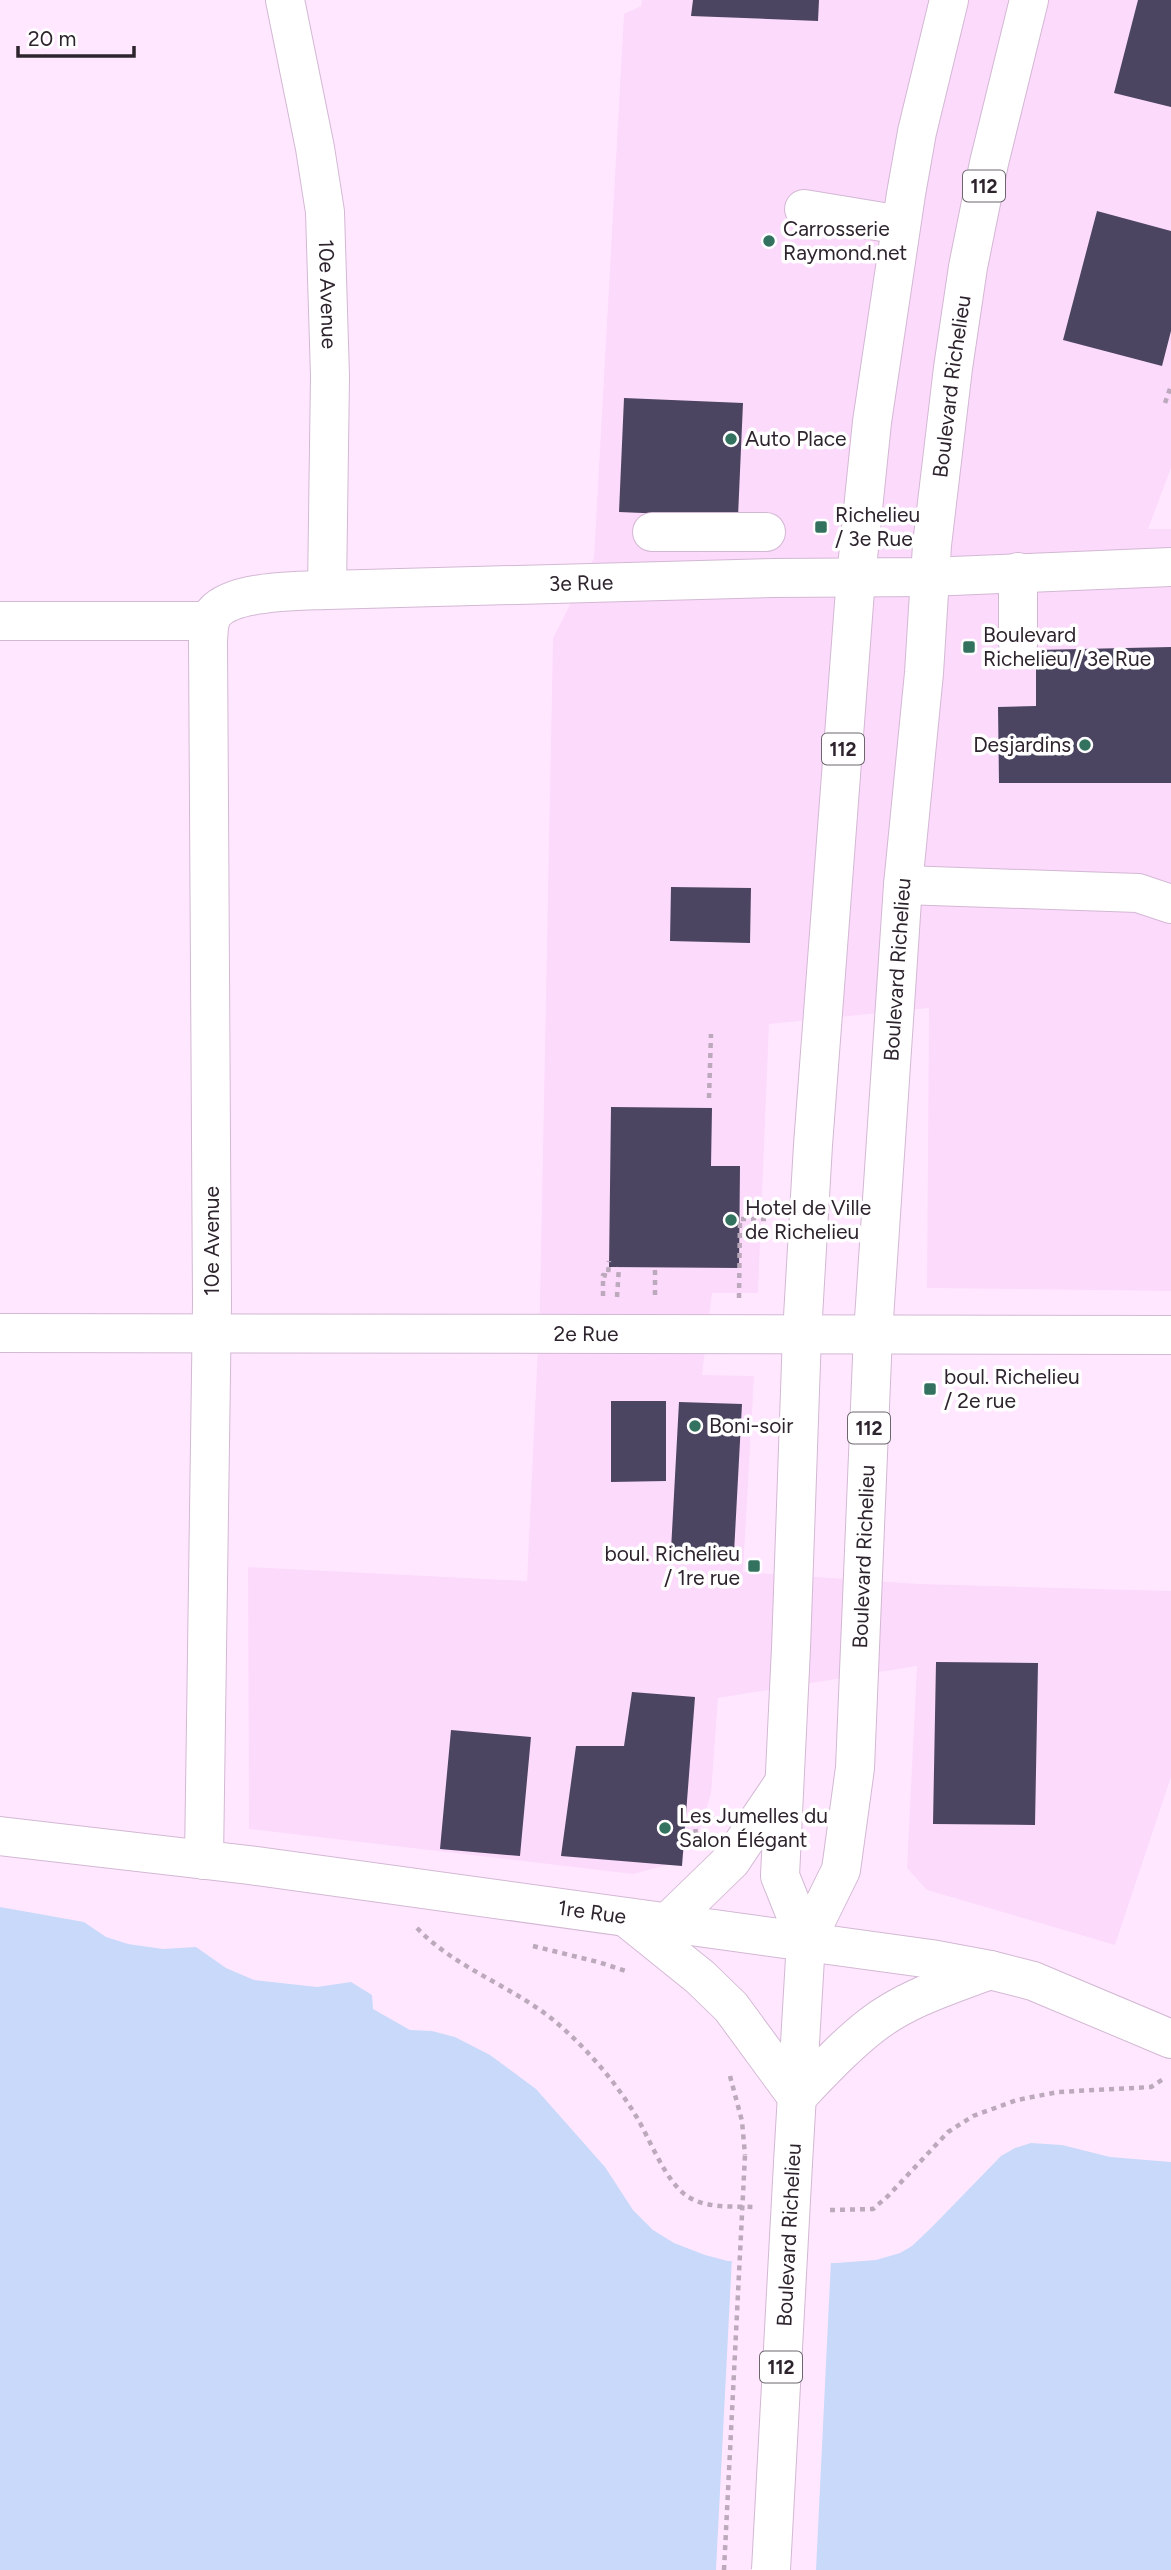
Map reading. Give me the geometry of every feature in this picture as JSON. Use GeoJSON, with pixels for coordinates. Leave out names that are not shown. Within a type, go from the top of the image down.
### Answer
{"type":"FeatureCollection","features":[{"type":"Feature","properties":{"kind":"street","name":"10e Avenue"},"geometry":{"type":"LineString","coordinates":[[285,0],[316,148],[326,221],[330,447],[327,590]]}},
{"type":"Feature","properties":{"kind":"street","name":"Boulevard Richelieu"},"geometry":{"type":"LineString","coordinates":[[806,1941],[780,1876],[786,1780],[802,1334],[813,1145],[856,577],[872,422],[917,132],[949,0]]}},
{"type":"Feature","properties":{"kind":"street","name":"Boulevard Richelieu"},"geometry":{"type":"LineString","coordinates":[[771,2570],[806,1941],[841,1870],[847,1842],[857,1733],[873,1335],[904,885],[924,673],[929,577],[953,368],[968,267],[1028,0]]}},
{"type":"Feature","properties":{"kind":"street"},"geometry":{"type":"LineString","coordinates":[[804,209],[901,225]]}},
{"type":"Feature","properties":{"kind":"street"},"geometry":{"type":"LineString","coordinates":[[651,582],[652,523],[766,531]]}},
{"type":"Feature","properties":{"kind":"street","name":"3e Rue"},"geometry":{"type":"LineString","coordinates":[[210,621],[220,608],[239,599],[327,590],[929,577],[1171,567]]}},
{"type":"Feature","properties":{"kind":"street"},"geometry":{"type":"LineString","coordinates":[[1018,572],[1018,644]]}},
{"type":"Feature","properties":{"kind":"street"},"geometry":{"type":"LineString","coordinates":[[0,621],[210,621]]}},
{"type":"Feature","properties":{"kind":"street","name":"10e Avenue"},"geometry":{"type":"LineString","coordinates":[[204,1860],[212,1333],[210,621]]}},
{"type":"Feature","properties":{"kind":"street"},"geometry":{"type":"LineString","coordinates":[[904,885],[1138,893],[1171,904]]}},
{"type":"Feature","properties":{"kind":"street","name":"2e Rue"},"geometry":{"type":"LineString","coordinates":[[0,1333],[1171,1335]]}},
{"type":"Feature","properties":{"kind":"street"},"geometry":{"type":"LineString","coordinates":[[666,1924],[731,1861],[786,1780]]}},
{"type":"Feature","properties":{"kind":"street","name":"1re Rue"},"geometry":{"type":"LineString","coordinates":[[0,1836],[204,1860],[806,1941],[990,1970],[1051,1987],[1171,2039]]}},
{"type":"Feature","properties":{"kind":"street"},"geometry":{"type":"LineString","coordinates":[[628,1919],[717,1992],[797,2096],[854,2040],[887,2014],[917,1998],[990,1970]]}},
{"type":"Feature","properties":{"kind":"path"},"geometry":{"type":"LineString","coordinates":[[1165,403],[1171,386]]}},
{"type":"Feature","properties":{"kind":"path"},"geometry":{"type":"LineString","coordinates":[[709,1098],[711,1034]]}},
{"type":"Feature","properties":{"kind":"path"},"geometry":{"type":"LineString","coordinates":[[738,1303],[740,1219],[772,1219]]}},
{"type":"Feature","properties":{"kind":"path"},"geometry":{"type":"LineString","coordinates":[[605,1301],[603,1275],[608,1276],[609,1261]]}},
{"type":"Feature","properties":{"kind":"path"},"geometry":{"type":"LineString","coordinates":[[617,1301],[619,1267]]}},
{"type":"Feature","properties":{"kind":"path"},"geometry":{"type":"LineString","coordinates":[[654,1302],[655,1268]]}},
{"type":"Feature","properties":{"kind":"path"},"geometry":{"type":"LineString","coordinates":[[412,1922],[425,1925]]}},
{"type":"Feature","properties":{"kind":"path","name":"1re Rue"},"geometry":{"type":"LineString","coordinates":[[520,1944],[634,1973]]}},
{"type":"Feature","properties":{"kind":"path"},"geometry":{"type":"LineString","coordinates":[[724,2570],[745,2155],[738,2104],[726,2065]]}},
{"type":"Feature","properties":{"kind":"shaded area"},"geometry":{"type":"Polygon","coordinates":[[[642,0],[1171,0],[1171,468],[1148,529],[1171,529],[1171,1291],[927,1288],[929,1008],[769,1024],[758,1293],[712,1293],[702,1375],[754,1376],[743,1572],[920,1584],[1171,1591],[1171,1777],[1115,1945],[927,1890],[907,1868],[917,1666],[718,1698],[711,1794],[696,1840],[674,1863],[633,1874],[249,1829],[248,1567],[527,1581],[540,1303],[553,638],[594,558],[624,14],[641,6],[642,0]]]}},
{"type":"Feature","properties":{"kind":"water"},"geometry":{"type":"Polygon","coordinates":[[[0,1907],[84,1922],[106,1937],[128,1944],[163,1949],[196,1947],[226,1968],[254,1980],[317,1987],[351,1982],[372,1995],[373,2009],[410,2030],[432,2031],[455,2037],[490,2055],[536,2089],[605,2167],[633,2210],[653,2230],[674,2243],[728,2261],[836,2263],[876,2260],[900,2253],[912,2246],[932,2227],[1001,2156],[1031,2143],[1062,2145],[1110,2157],[1171,2162],[1171,2570],[0,2570],[0,1907]]]}},
{"type":"Feature","properties":{"kind":"pier"},"geometry":{"type":"Polygon","coordinates":[[[732,2257],[831,2260],[816,2570],[716,2570],[732,2257]]]}},
{"type":"Feature","properties":{"kind":"building"},"geometry":{"type":"Polygon","coordinates":[[[693,0],[819,0],[818,21],[691,16],[693,0]]]}},
{"type":"Feature","properties":{"kind":"building"},"geometry":{"type":"Polygon","coordinates":[[[1138,0],[1171,0],[1171,107],[1114,93],[1138,0]]]}},
{"type":"Feature","properties":{"kind":"building"},"geometry":{"type":"Polygon","coordinates":[[[1097,211],[1171,231],[1171,331],[1162,366],[1063,340],[1097,211]]]}},
{"type":"Feature","properties":{"kind":"building"},"geometry":{"type":"Polygon","coordinates":[[[624,398],[743,403],[738,517],[619,512],[624,398]]]}},
{"type":"Feature","properties":{"kind":"building","name":"Desjardins"},"geometry":{"type":"Polygon","coordinates":[[[1171,647],[1171,783],[999,783],[998,707],[1036,706],[1036,650],[1171,647]]]}},
{"type":"Feature","properties":{"kind":"building"},"geometry":{"type":"Polygon","coordinates":[[[671,887],[751,888],[750,943],[670,941],[671,887]]]}},
{"type":"Feature","properties":{"kind":"building"},"geometry":{"type":"Polygon","coordinates":[[[611,1107],[712,1108],[711,1166],[740,1166],[739,1268],[609,1267],[611,1107]]]}},
{"type":"Feature","properties":{"kind":"building"},"geometry":{"type":"Polygon","coordinates":[[[611,1401],[666,1401],[666,1481],[611,1482],[611,1401]]]}},
{"type":"Feature","properties":{"kind":"building"},"geometry":{"type":"Polygon","coordinates":[[[679,1402],[742,1404],[734,1553],[671,1550],[679,1402]]]}},
{"type":"Feature","properties":{"kind":"building"},"geometry":{"type":"Polygon","coordinates":[[[936,1662],[1038,1663],[1035,1825],[933,1824],[936,1662]]]}},
{"type":"Feature","properties":{"kind":"building"},"geometry":{"type":"Polygon","coordinates":[[[632,1692],[695,1697],[682,1866],[561,1856],[576,1746],[624,1746],[632,1692]]]}},
{"type":"Feature","properties":{"kind":"building"},"geometry":{"type":"Polygon","coordinates":[[[451,1730],[531,1737],[520,1856],[440,1849],[451,1730]]]}},
{"type":"Feature","properties":{"kind":"place","name":"Carrosserie Raymond.net"},"geometry":{"type":"Point","coordinates":[769,241]}},
{"type":"Feature","properties":{"kind":"place","name":"Auto Place"},"geometry":{"type":"Point","coordinates":[731,439]}},
{"type":"Feature","properties":{"kind":"place","name":"Richelieu / 3e Rue"},"geometry":{"type":"Point","coordinates":[821,527]}},
{"type":"Feature","properties":{"kind":"place","name":"Boulevard Richelieu / 3e Rue"},"geometry":{"type":"Point","coordinates":[969,647]}},
{"type":"Feature","properties":{"kind":"place","name":"Desjardins"},"geometry":{"type":"Point","coordinates":[1085,745]}},
{"type":"Feature","properties":{"kind":"place","name":"Hotel de Ville de Richelieu"},"geometry":{"type":"Point","coordinates":[731,1220]}},
{"type":"Feature","properties":{"kind":"place","name":"boul. Richelieu / 2e rue"},"geometry":{"type":"Point","coordinates":[930,1389]}},
{"type":"Feature","properties":{"kind":"place","name":"Boni-soir"},"geometry":{"type":"Point","coordinates":[695,1426]}},
{"type":"Feature","properties":{"kind":"place","name":"boul. Richelieu / 1re rue"},"geometry":{"type":"Point","coordinates":[754,1566]}},
{"type":"Feature","properties":{"kind":"place","name":"Les Jumelles du Salon Élégant"},"geometry":{"type":"Point","coordinates":[665,1828]}}]}
